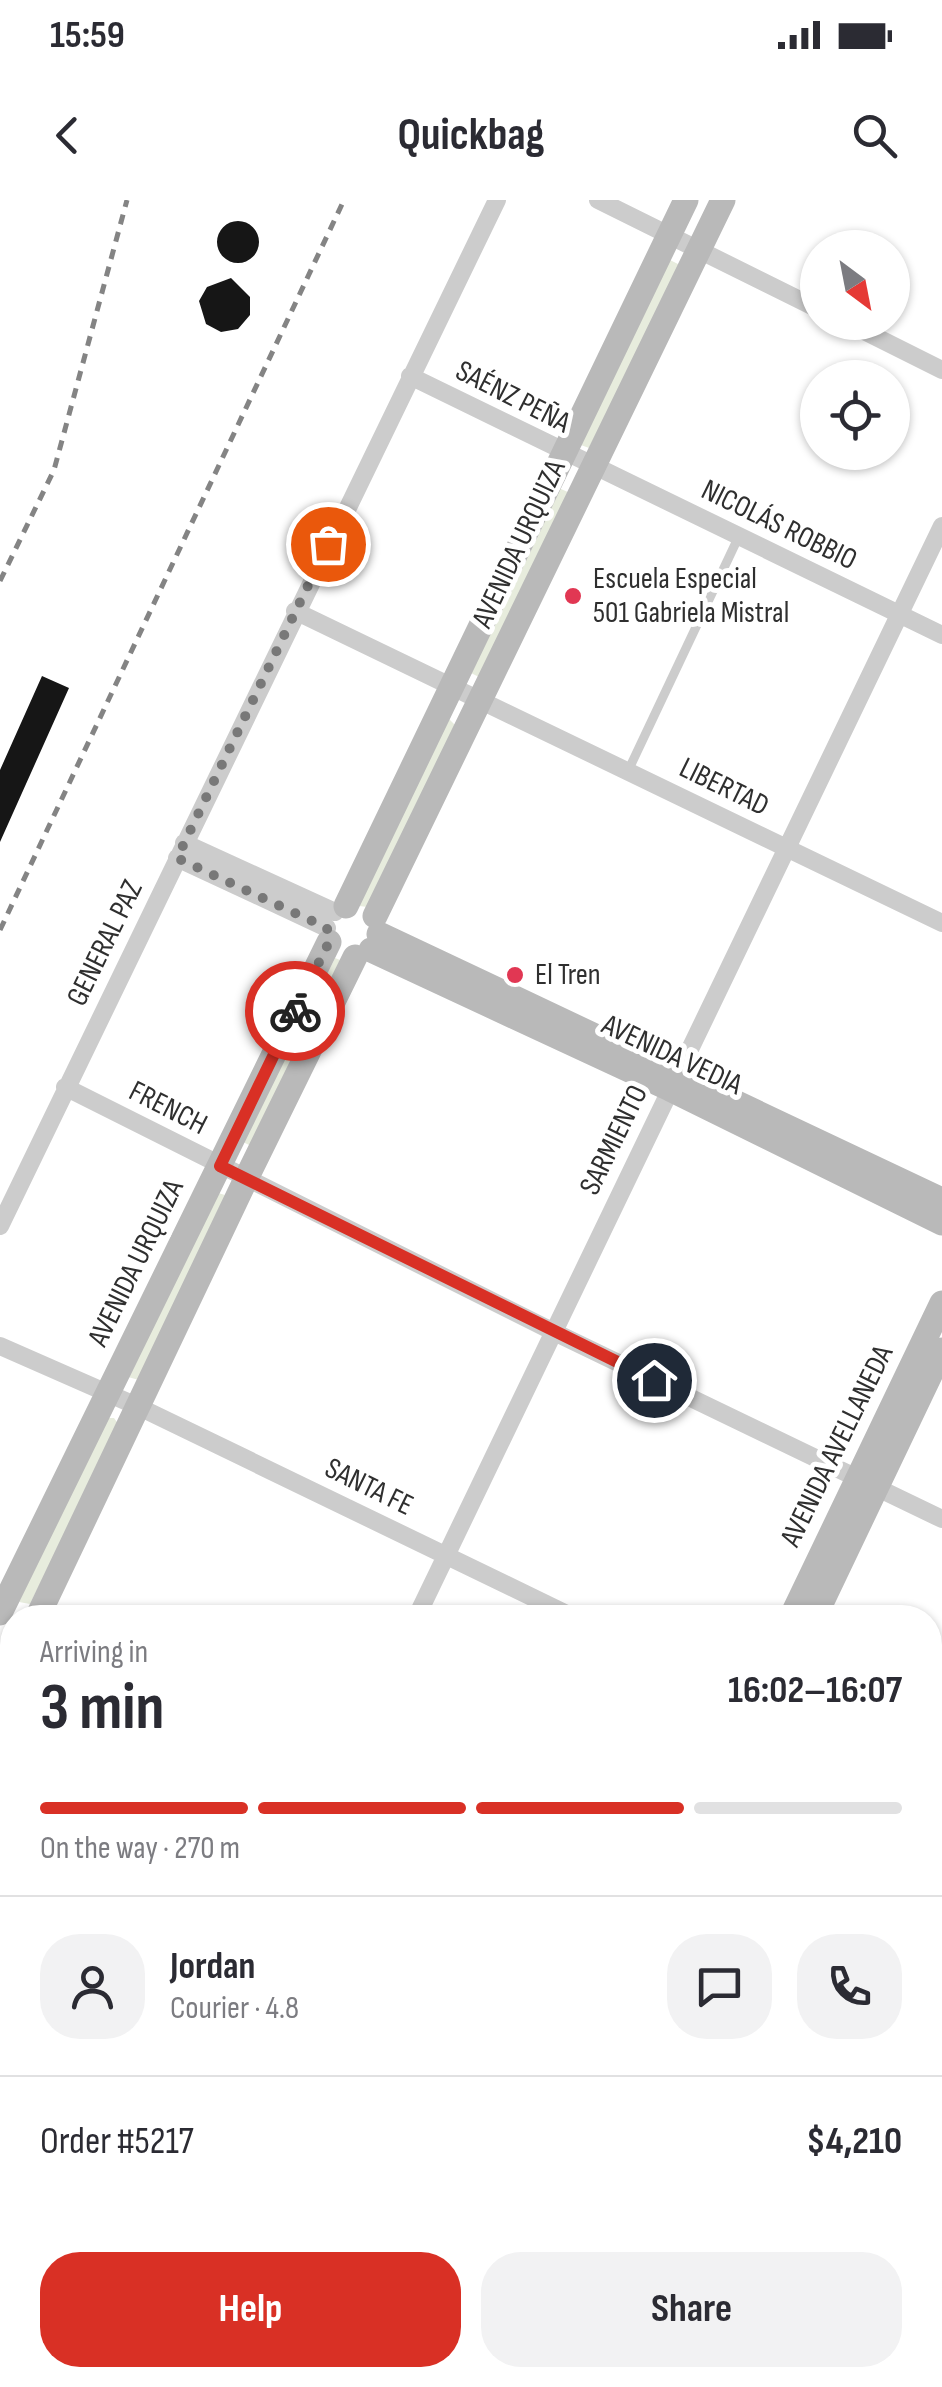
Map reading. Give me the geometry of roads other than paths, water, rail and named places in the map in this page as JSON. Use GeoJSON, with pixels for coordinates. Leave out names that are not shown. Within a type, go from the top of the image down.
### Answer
{"type":"FeatureCollection","features":[{"type":"Feature","properties":{"kind":"main road","name":"AVENIDA URQUIZA"},"geometry":{"type":"LineString","coordinates":[[4,1605],[686,200]]}},
{"type":"Feature","properties":{"kind":"main road","name":"AVENIDA URQUIZA"},"geometry":{"type":"LineString","coordinates":[[43,1605],[246,1179],[370,939],[592,466],[723,200]]}},
{"type":"Feature","properties":{"kind":"main road"},"geometry":{"type":"LineString","coordinates":[[360,905],[370,939],[340,954],[334,922],[360,905]]}},
{"type":"Feature","properties":{"kind":"main road","name":"AVENIDA VEDIA"},"geometry":{"type":"LineString","coordinates":[[370,939],[942,1200]]}},
{"type":"Feature","properties":{"kind":"main road","name":"AVENIDA VEDIA"},"geometry":{"type":"LineString","coordinates":[[674,1081],[942,1223]]}},
{"type":"Feature","properties":{"kind":"main road","name":"AVENIDA AVELLANEDA"},"geometry":{"type":"LineString","coordinates":[[819,1605],[942,1303]]}},
{"type":"Feature","properties":{"kind":"main road","name":"AVENIDA AVELLANEDA"},"geometry":{"type":"LineString","coordinates":[[798,1605],[942,1350]]}},
{"type":"Feature","properties":{"kind":"street","name":"GENERAL PAZ"},"geometry":{"type":"LineString","coordinates":[[0,1226],[497,200]]}},
{"type":"Feature","properties":{"kind":"street"},"geometry":{"type":"LineString","coordinates":[[598,200],[800,299]]}},
{"type":"Feature","properties":{"kind":"street"},"geometry":{"type":"LineString","coordinates":[[882,340],[942,370]]}},
{"type":"Feature","properties":{"kind":"street","name":"SAÉNZ PEÑA"},"geometry":{"type":"LineString","coordinates":[[410,376],[592,466]]}},
{"type":"Feature","properties":{"kind":"street","name":"NICOLÁS ROBBIO"},"geometry":{"type":"LineString","coordinates":[[592,466],[942,635]]}},
{"type":"Feature","properties":{"kind":"street","name":"SARMIENTO"},"geometry":{"type":"LineString","coordinates":[[422,1605],[942,526]]}},
{"type":"Feature","properties":{"kind":"street","name":"LIBERTAD"},"geometry":{"type":"LineString","coordinates":[[296,612],[942,923]]}},
{"type":"Feature","properties":{"kind":"street"},"geometry":{"type":"LineString","coordinates":[[180,850],[334,922]]}},
{"type":"Feature","properties":{"kind":"street","name":"FRENCH"},"geometry":{"type":"LineString","coordinates":[[66,1087],[552,1331],[942,1519]]}},
{"type":"Feature","properties":{"kind":"street","name":"SANTA FE"},"geometry":{"type":"LineString","coordinates":[[0,1346],[139,1407],[548,1605]]}},
{"type":"Feature","properties":{"kind":"lane"},"geometry":{"type":"LineString","coordinates":[[628,771],[739,536]]}},
{"type":"Feature","properties":{"kind":"railway"},"geometry":{"type":"LineString","coordinates":[[0,581],[54,470],[127,200]]}},
{"type":"Feature","properties":{"kind":"railway"},"geometry":{"type":"LineString","coordinates":[[0,930],[344,200]]}},
{"type":"Feature","properties":{"kind":"place","name":"Escuela Especial 501 Gabriela Mistral"},"geometry":{"type":"Point","coordinates":[573,596]}},
{"type":"Feature","properties":{"kind":"place","name":"El Tren"},"geometry":{"type":"Point","coordinates":[515,975]}}]}
